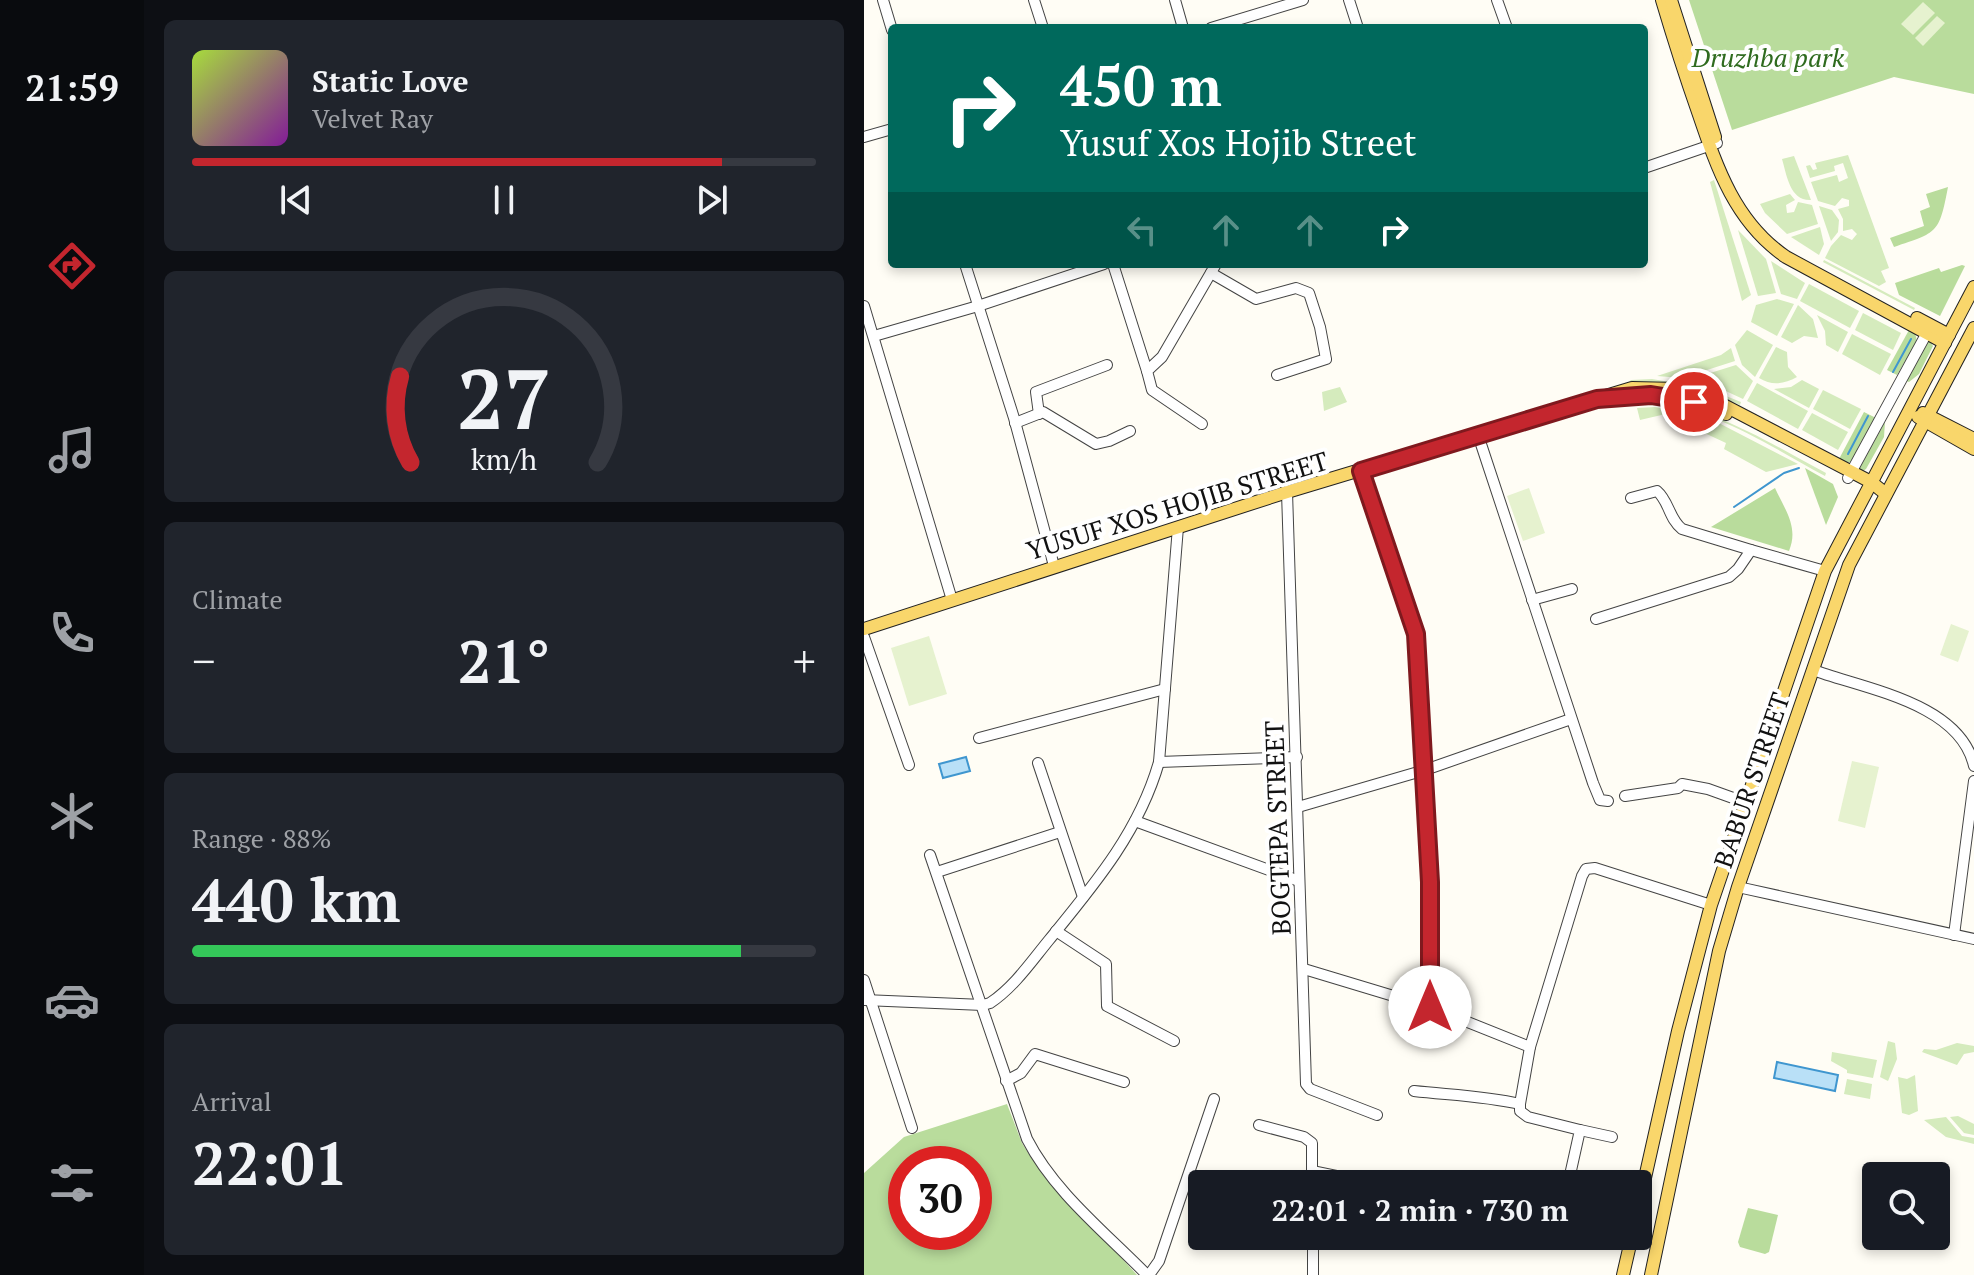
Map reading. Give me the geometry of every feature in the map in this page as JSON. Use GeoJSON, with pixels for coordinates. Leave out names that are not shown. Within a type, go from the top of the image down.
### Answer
{"type":"FeatureCollection","features":[{"type":"Feature","properties":{"kind":"main road"},"geometry":{"type":"LineString","coordinates":[[1662,0],[1713,144],[1741,197],[1776,239],[1947,339]]}},
{"type":"Feature","properties":{"kind":"main road"},"geometry":{"type":"LineString","coordinates":[[1671,0],[1713,144]]}},
{"type":"Feature","properties":{"kind":"main road","name":"BABUR STREET"},"geometry":{"type":"LineString","coordinates":[[1647,1170],[1711,905],[1825,571],[1974,287]]}},
{"type":"Feature","properties":{"kind":"main road","name":"BABUR STREET"},"geometry":{"type":"LineString","coordinates":[[1651,1275],[1719,951],[1738,887],[1849,565],[1974,328]]}},
{"type":"Feature","properties":{"kind":"main road","name":"YUSUF XOS HOJIB STREET"},"geometry":{"type":"LineString","coordinates":[[864,629],[1287,492],[1623,390],[1669,388],[1696,393],[1739,411],[1886,494]]}},
{"type":"Feature","properties":{"kind":"main road"},"geometry":{"type":"LineString","coordinates":[[1910,410],[1974,439]]}},
{"type":"Feature","properties":{"kind":"main road"},"geometry":{"type":"LineString","coordinates":[[1926,418],[1974,449]]}},
{"type":"Feature","properties":{"kind":"main road"},"geometry":{"type":"LineString","coordinates":[[1772,731],[1790,737]]}},
{"type":"Feature","properties":{"kind":"main road"},"geometry":{"type":"LineString","coordinates":[[1662,1101],[1668,1093],[1677,1091],[1685,1098],[1686,1107]]}},
{"type":"Feature","properties":{"kind":"main road"},"geometry":{"type":"LineString","coordinates":[[1623,1275],[1629,1250]]}},
{"type":"Feature","properties":{"kind":"street"},"geometry":{"type":"LineString","coordinates":[[883,0],[890,24]]}},
{"type":"Feature","properties":{"kind":"street"},"geometry":{"type":"LineString","coordinates":[[1034,0],[1042,24]]}},
{"type":"Feature","properties":{"kind":"street"},"geometry":{"type":"LineString","coordinates":[[1175,0],[1182,24]]}},
{"type":"Feature","properties":{"kind":"street"},"geometry":{"type":"LineString","coordinates":[[1224,24],[1303,0]]}},
{"type":"Feature","properties":{"kind":"street"},"geometry":{"type":"LineString","coordinates":[[1349,0],[1357,24]]}},
{"type":"Feature","properties":{"kind":"street"},"geometry":{"type":"LineString","coordinates":[[1497,0],[1506,24]]}},
{"type":"Feature","properties":{"kind":"street"},"geometry":{"type":"LineString","coordinates":[[864,137],[888,130]]}},
{"type":"Feature","properties":{"kind":"street"},"geometry":{"type":"LineString","coordinates":[[1648,167],[1713,144]]}},
{"type":"Feature","properties":{"kind":"street"},"geometry":{"type":"LineString","coordinates":[[966,268],[1015,423],[1054,566]]}},
{"type":"Feature","properties":{"kind":"street"},"geometry":{"type":"LineString","coordinates":[[874,336],[1092,268]]}},
{"type":"Feature","properties":{"kind":"street"},"geometry":{"type":"LineString","coordinates":[[1114,268],[1152,390],[1202,424]]}},
{"type":"Feature","properties":{"kind":"street"},"geometry":{"type":"LineString","coordinates":[[1147,371],[1162,357],[1213,269],[1256,299],[1296,288],[1309,293],[1326,359],[1277,375]]}},
{"type":"Feature","properties":{"kind":"street"},"geometry":{"type":"LineString","coordinates":[[864,306],[952,600]]}},
{"type":"Feature","properties":{"kind":"street"},"geometry":{"type":"LineString","coordinates":[[1850,475],[1929,329]]}},
{"type":"Feature","properties":{"kind":"street"},"geometry":{"type":"LineString","coordinates":[[1039,414],[1036,392],[1107,365]]}},
{"type":"Feature","properties":{"kind":"street"},"geometry":{"type":"LineString","coordinates":[[1015,423],[1043,412],[1096,444],[1130,431]]}},
{"type":"Feature","properties":{"kind":"street"},"geometry":{"type":"LineString","coordinates":[[1478,435],[1596,791],[1600,800],[1608,801]]}},
{"type":"Feature","properties":{"kind":"street"},"geometry":{"type":"LineString","coordinates":[[1361,471],[1416,634],[1430,882],[1430,1007]]}},
{"type":"Feature","properties":{"kind":"street"},"geometry":{"type":"LineString","coordinates":[[1631,498],[1657,491],[1663,496],[1675,524],[1682,529],[1825,571]]}},
{"type":"Feature","properties":{"kind":"street","name":"BOGTEPA STREET"},"geometry":{"type":"LineString","coordinates":[[1287,492],[1307,1088],[1377,1115]]}},
{"type":"Feature","properties":{"kind":"street"},"geometry":{"type":"LineString","coordinates":[[867,1000],[990,1003],[1003,993],[1056,931],[1118,852],[1153,782],[1159,762],[1178,527]]}},
{"type":"Feature","properties":{"kind":"street"},"geometry":{"type":"LineString","coordinates":[[1596,619],[1729,577],[1751,550]]}},
{"type":"Feature","properties":{"kind":"street"},"geometry":{"type":"LineString","coordinates":[[1532,600],[1572,589]]}},
{"type":"Feature","properties":{"kind":"street"},"geometry":{"type":"LineString","coordinates":[[864,637],[909,765]]}},
{"type":"Feature","properties":{"kind":"street"},"geometry":{"type":"LineString","coordinates":[[1813,670],[1909,702],[1936,715],[1963,739],[1974,766]]}},
{"type":"Feature","properties":{"kind":"street"},"geometry":{"type":"LineString","coordinates":[[979,738],[1165,689]]}},
{"type":"Feature","properties":{"kind":"street"},"geometry":{"type":"LineString","coordinates":[[1298,807],[1425,770],[1571,719]]}},
{"type":"Feature","properties":{"kind":"street"},"geometry":{"type":"LineString","coordinates":[[1159,762],[1297,757]]}},
{"type":"Feature","properties":{"kind":"street"},"geometry":{"type":"LineString","coordinates":[[1038,763],[1083,897]]}},
{"type":"Feature","properties":{"kind":"street"},"geometry":{"type":"LineString","coordinates":[[1954,935],[1974,781]]}},
{"type":"Feature","properties":{"kind":"street"},"geometry":{"type":"LineString","coordinates":[[1625,796],[1678,788],[1682,784],[1708,789],[1747,803]]}},
{"type":"Feature","properties":{"kind":"street"},"geometry":{"type":"LineString","coordinates":[[1135,821],[1299,881]]}},
{"type":"Feature","properties":{"kind":"street"},"geometry":{"type":"LineString","coordinates":[[937,872],[1060,832]]}},
{"type":"Feature","properties":{"kind":"street"},"geometry":{"type":"LineString","coordinates":[[930,855],[1027,1139],[1037,1158],[1063,1189],[1148,1275],[1164,1248],[1214,1099]]}},
{"type":"Feature","properties":{"kind":"street"},"geometry":{"type":"LineString","coordinates":[[1612,1137],[1528,1117],[1520,1111],[1530,1047],[1586,869],[1595,868],[1711,905]]}},
{"type":"Feature","properties":{"kind":"street"},"geometry":{"type":"LineString","coordinates":[[1738,887],[1974,939]]}},
{"type":"Feature","properties":{"kind":"street"},"geometry":{"type":"LineString","coordinates":[[1056,931],[1106,964],[1107,1006],[1174,1041]]}},
{"type":"Feature","properties":{"kind":"street"},"geometry":{"type":"LineString","coordinates":[[1304,969],[1430,1007],[1530,1047]]}},
{"type":"Feature","properties":{"kind":"street"},"geometry":{"type":"LineString","coordinates":[[864,980],[867,1000],[912,1128]]}},
{"type":"Feature","properties":{"kind":"street"},"geometry":{"type":"LineString","coordinates":[[1006,1081],[1021,1073],[1035,1054],[1124,1082]]}},
{"type":"Feature","properties":{"kind":"street"},"geometry":{"type":"LineString","coordinates":[[1414,1091],[1463,1097],[1484,1095],[1520,1104]]}},
{"type":"Feature","properties":{"kind":"street"},"geometry":{"type":"LineString","coordinates":[[1259,1125],[1304,1137],[1312,1143],[1312,1170]]}},
{"type":"Feature","properties":{"kind":"street"},"geometry":{"type":"LineString","coordinates":[[1571,1170],[1580,1130]]}},
{"type":"Feature","properties":{"kind":"street"},"geometry":{"type":"LineString","coordinates":[[1313,1250],[1313,1275]]}},
{"type":"Feature","properties":{"kind":"green space","name":"Druzhba park"},"geometry":{"type":"Polygon","coordinates":[[[1689,0],[1974,0],[1974,94],[1894,77],[1732,130],[1689,0]]]}},
{"type":"Feature","properties":{"kind":"green space"},"geometry":{"type":"Polygon","coordinates":[[[1923,2],[1935,13],[1913,35],[1901,24],[1923,2]]]}},
{"type":"Feature","properties":{"kind":"green space"},"geometry":{"type":"Polygon","coordinates":[[[1937,16],[1945,23],[1923,46],[1915,38],[1937,16]]]}},
{"type":"Feature","properties":{"kind":"green space"},"geometry":{"type":"Polygon","coordinates":[[[1848,155],[1889,268],[1881,271],[1886,282],[1879,286],[1825,258],[1841,235],[1852,240],[1857,234],[1852,229],[1843,231],[1843,219],[1838,209],[1849,206],[1849,200],[1842,198],[1835,206],[1818,201],[1811,182],[1837,175],[1839,182],[1848,178],[1843,163],[1834,166],[1835,171],[1810,178],[1806,166],[1817,169],[1815,163],[1848,155]]]}},
{"type":"Feature","properties":{"kind":"green space"},"geometry":{"type":"Polygon","coordinates":[[[1794,156],[1811,200],[1798,196],[1788,180],[1782,159],[1794,156]]]}},
{"type":"Feature","properties":{"kind":"green space"},"geometry":{"type":"Polygon","coordinates":[[[1714,180],[1751,295],[1742,301],[1710,182],[1714,180]]]}},
{"type":"Feature","properties":{"kind":"green space"},"geometry":{"type":"Polygon","coordinates":[[[1948,187],[1939,223],[1934,229],[1920,238],[1894,247],[1890,238],[1924,226],[1920,211],[1930,207],[1926,194],[1948,187]]]}},
{"type":"Feature","properties":{"kind":"green space"},"geometry":{"type":"Polygon","coordinates":[[[1790,194],[1795,200],[1786,205],[1787,213],[1794,212],[1798,202],[1812,205],[1818,224],[1787,234],[1760,204],[1790,194]]]}},
{"type":"Feature","properties":{"kind":"green space"},"geometry":{"type":"Polygon","coordinates":[[[1819,206],[1832,210],[1839,220],[1838,232],[1831,241],[1819,206]]]}},
{"type":"Feature","properties":{"kind":"green space"},"geometry":{"type":"Polygon","coordinates":[[[1820,227],[1824,244],[1819,255],[1791,237],[1820,227]]]}},
{"type":"Feature","properties":{"kind":"green space"},"geometry":{"type":"Polygon","coordinates":[[[1738,230],[1766,259],[1776,293],[1758,296],[1738,230]]]}},
{"type":"Feature","properties":{"kind":"green space"},"geometry":{"type":"Polygon","coordinates":[[[1771,261],[1805,283],[1797,299],[1781,294],[1771,261]]]}},
{"type":"Feature","properties":{"kind":"green space"},"geometry":{"type":"Polygon","coordinates":[[[1823,262],[1915,308],[1914,310],[1823,262]]]}},
{"type":"Feature","properties":{"kind":"green space"},"geometry":{"type":"Polygon","coordinates":[[[1965,266],[1940,316],[1899,295],[1895,283],[1939,268],[1941,272],[1965,266]]]}},
{"type":"Feature","properties":{"kind":"green space"},"geometry":{"type":"Polygon","coordinates":[[[1809,284],[1859,311],[1850,328],[1800,301],[1809,284]]]}},
{"type":"Feature","properties":{"kind":"green space"},"geometry":{"type":"Polygon","coordinates":[[[1777,299],[1794,304],[1777,336],[1751,322],[1756,305],[1777,299]]]}},
{"type":"Feature","properties":{"kind":"green space"},"geometry":{"type":"Polygon","coordinates":[[[1798,305],[1813,319],[1818,338],[1804,336],[1792,343],[1781,337],[1798,305]]]}},
{"type":"Feature","properties":{"kind":"green space"},"geometry":{"type":"Polygon","coordinates":[[[1863,313],[1901,333],[1893,350],[1855,330],[1863,313]]]}},
{"type":"Feature","properties":{"kind":"green space"},"geometry":{"type":"Polygon","coordinates":[[[1817,315],[1848,332],[1838,352],[1826,345],[1825,331],[1817,315]]]}},
{"type":"Feature","properties":{"kind":"green space"},"geometry":{"type":"Polygon","coordinates":[[[1747,330],[1773,345],[1755,377],[1742,365],[1735,345],[1747,330]]]}},
{"type":"Feature","properties":{"kind":"green space"},"geometry":{"type":"Polygon","coordinates":[[[1909,330],[1915,333],[1917,341],[1897,375],[1887,370],[1909,330]]]}},
{"type":"Feature","properties":{"kind":"green space"},"geometry":{"type":"Polygon","coordinates":[[[1852,334],[1891,354],[1880,375],[1842,354],[1852,334]]]}},
{"type":"Feature","properties":{"kind":"green space"},"geometry":{"type":"Polygon","coordinates":[[[1929,340],[1933,346],[1919,374],[1906,381],[1929,340]]]}},
{"type":"Feature","properties":{"kind":"green space"},"geometry":{"type":"Polygon","coordinates":[[[1776,347],[1787,352],[1788,367],[1797,377],[1778,383],[1759,378],[1776,347]]]}},
{"type":"Feature","properties":{"kind":"green space"},"geometry":{"type":"Polygon","coordinates":[[[1731,348],[1735,361],[1682,378],[1657,376],[1721,355],[1731,348]]]}},
{"type":"Feature","properties":{"kind":"green space"},"geometry":{"type":"Polygon","coordinates":[[[1736,365],[1753,381],[1743,399],[1691,379],[1736,365]]]}},
{"type":"Feature","properties":{"kind":"green space"},"geometry":{"type":"Polygon","coordinates":[[[1652,379],[1706,388],[1741,402],[1740,405],[1686,387],[1628,383],[1631,380],[1652,379]]]}},
{"type":"Feature","properties":{"kind":"green space"},"geometry":{"type":"Polygon","coordinates":[[[1802,380],[1819,389],[1809,408],[1774,389],[1791,387],[1802,380]]]}},
{"type":"Feature","properties":{"kind":"green space"},"geometry":{"type":"Polygon","coordinates":[[[1757,383],[1808,411],[1798,429],[1747,401],[1757,383]]]}},
{"type":"Feature","properties":{"kind":"green space"},"geometry":{"type":"Polygon","coordinates":[[[1340,387],[1347,402],[1324,411],[1322,392],[1340,387]]]}},
{"type":"Feature","properties":{"kind":"green space"},"geometry":{"type":"Polygon","coordinates":[[[1823,390],[1861,409],[1850,429],[1813,409],[1823,390]]]}},
{"type":"Feature","properties":{"kind":"green space"},"geometry":{"type":"Polygon","coordinates":[[[1648,402],[1672,405],[1718,418],[1826,473],[1825,476],[1749,434],[1699,413],[1673,407],[1612,405],[1648,402]]]}},
{"type":"Feature","properties":{"kind":"green space"},"geometry":{"type":"Polygon","coordinates":[[[1655,407],[1711,419],[1798,464],[1766,472],[1724,449],[1726,443],[1698,430],[1690,434],[1684,423],[1670,413],[1640,420],[1637,408],[1655,407]]]}},
{"type":"Feature","properties":{"kind":"green space"},"geometry":{"type":"Polygon","coordinates":[[[1864,412],[1876,418],[1853,461],[1847,463],[1839,459],[1864,412]]]}},
{"type":"Feature","properties":{"kind":"green space"},"geometry":{"type":"Polygon","coordinates":[[[1812,413],[1848,432],[1838,450],[1802,430],[1812,413]]]}},
{"type":"Feature","properties":{"kind":"green space"},"geometry":{"type":"Polygon","coordinates":[[[1885,422],[1884,437],[1866,469],[1859,469],[1885,422]]]}},
{"type":"Feature","properties":{"kind":"green space"},"geometry":{"type":"Polygon","coordinates":[[[1805,468],[1833,484],[1838,497],[1826,525],[1805,468]]]}},
{"type":"Feature","properties":{"kind":"green space"},"geometry":{"type":"Polygon","coordinates":[[[1529,488],[1545,533],[1523,541],[1507,496],[1529,488]]]}},
{"type":"Feature","properties":{"kind":"green space"},"geometry":{"type":"Polygon","coordinates":[[[1775,488],[1792,526],[1789,551],[1711,527],[1775,488]]]}},
{"type":"Feature","properties":{"kind":"green space"},"geometry":{"type":"Polygon","coordinates":[[[1951,624],[1969,631],[1958,662],[1940,655],[1951,624]]]}},
{"type":"Feature","properties":{"kind":"green space"},"geometry":{"type":"Polygon","coordinates":[[[929,636],[947,694],[909,706],[891,648],[929,636]]]}},
{"type":"Feature","properties":{"kind":"green space"},"geometry":{"type":"Polygon","coordinates":[[[1852,761],[1879,767],[1865,828],[1838,821],[1852,761]]]}},
{"type":"Feature","properties":{"kind":"green space"},"geometry":{"type":"Polygon","coordinates":[[[1888,1041],[1895,1043],[1897,1059],[1888,1081],[1880,1077],[1888,1041]]]}},
{"type":"Feature","properties":{"kind":"green space"},"geometry":{"type":"Polygon","coordinates":[[[1957,1043],[1974,1046],[1974,1052],[1964,1054],[1957,1065],[1922,1052],[1924,1049],[1936,1050],[1957,1043]]]}},
{"type":"Feature","properties":{"kind":"green space"},"geometry":{"type":"Polygon","coordinates":[[[1832,1052],[1877,1060],[1873,1078],[1847,1073],[1831,1061],[1832,1052]]]}},
{"type":"Feature","properties":{"kind":"green space"},"geometry":{"type":"Polygon","coordinates":[[[1915,1075],[1918,1111],[1909,1115],[1902,1113],[1898,1077],[1907,1079],[1915,1075]]]}},
{"type":"Feature","properties":{"kind":"green space"},"geometry":{"type":"Polygon","coordinates":[[[1847,1079],[1872,1084],[1870,1099],[1844,1094],[1847,1079]]]}},
{"type":"Feature","properties":{"kind":"green space"},"geometry":{"type":"Polygon","coordinates":[[[1007,1104],[1022,1143],[1032,1159],[1137,1275],[864,1275],[864,1173],[888,1151],[888,1250],[992,1250],[992,1146],[894,1146],[904,1137],[1007,1104]]]}},
{"type":"Feature","properties":{"kind":"green space"},"geometry":{"type":"Polygon","coordinates":[[[1958,1116],[1974,1124],[1974,1135],[1964,1133],[1950,1117],[1958,1116]]]}},
{"type":"Feature","properties":{"kind":"green space"},"geometry":{"type":"Polygon","coordinates":[[[1946,1117],[1962,1136],[1974,1138],[1974,1144],[1946,1137],[1924,1120],[1946,1117]]]}},
{"type":"Feature","properties":{"kind":"green space"},"geometry":{"type":"Polygon","coordinates":[[[1748,1208],[1778,1215],[1769,1252],[1765,1254],[1740,1247],[1738,1242],[1748,1208]]]}},
{"type":"Feature","properties":{"kind":"water"},"geometry":{"type":"Polygon","coordinates":[[[966,757],[970,771],[943,778],[939,764],[966,757]]]}},
{"type":"Feature","properties":{"kind":"water"},"geometry":{"type":"Polygon","coordinates":[[[1777,1062],[1838,1075],[1835,1091],[1774,1078],[1777,1062]]]}},
{"type":"Feature","properties":{"kind":"waterway"},"geometry":{"type":"LineString","coordinates":[[1893,372],[1911,339]]}},
{"type":"Feature","properties":{"kind":"waterway"},"geometry":{"type":"LineString","coordinates":[[1848,454],[1868,416]]}},
{"type":"Feature","properties":{"kind":"waterway"},"geometry":{"type":"LineString","coordinates":[[1734,507],[1784,473],[1799,468]]}},
{"type":"Feature","properties":{"kind":"route"},"geometry":{"type":"LineString","coordinates":[[1430,1007],[1430,882],[1416,634],[1361,471],[1597,399],[1651,395],[1694,402]]}}]}
